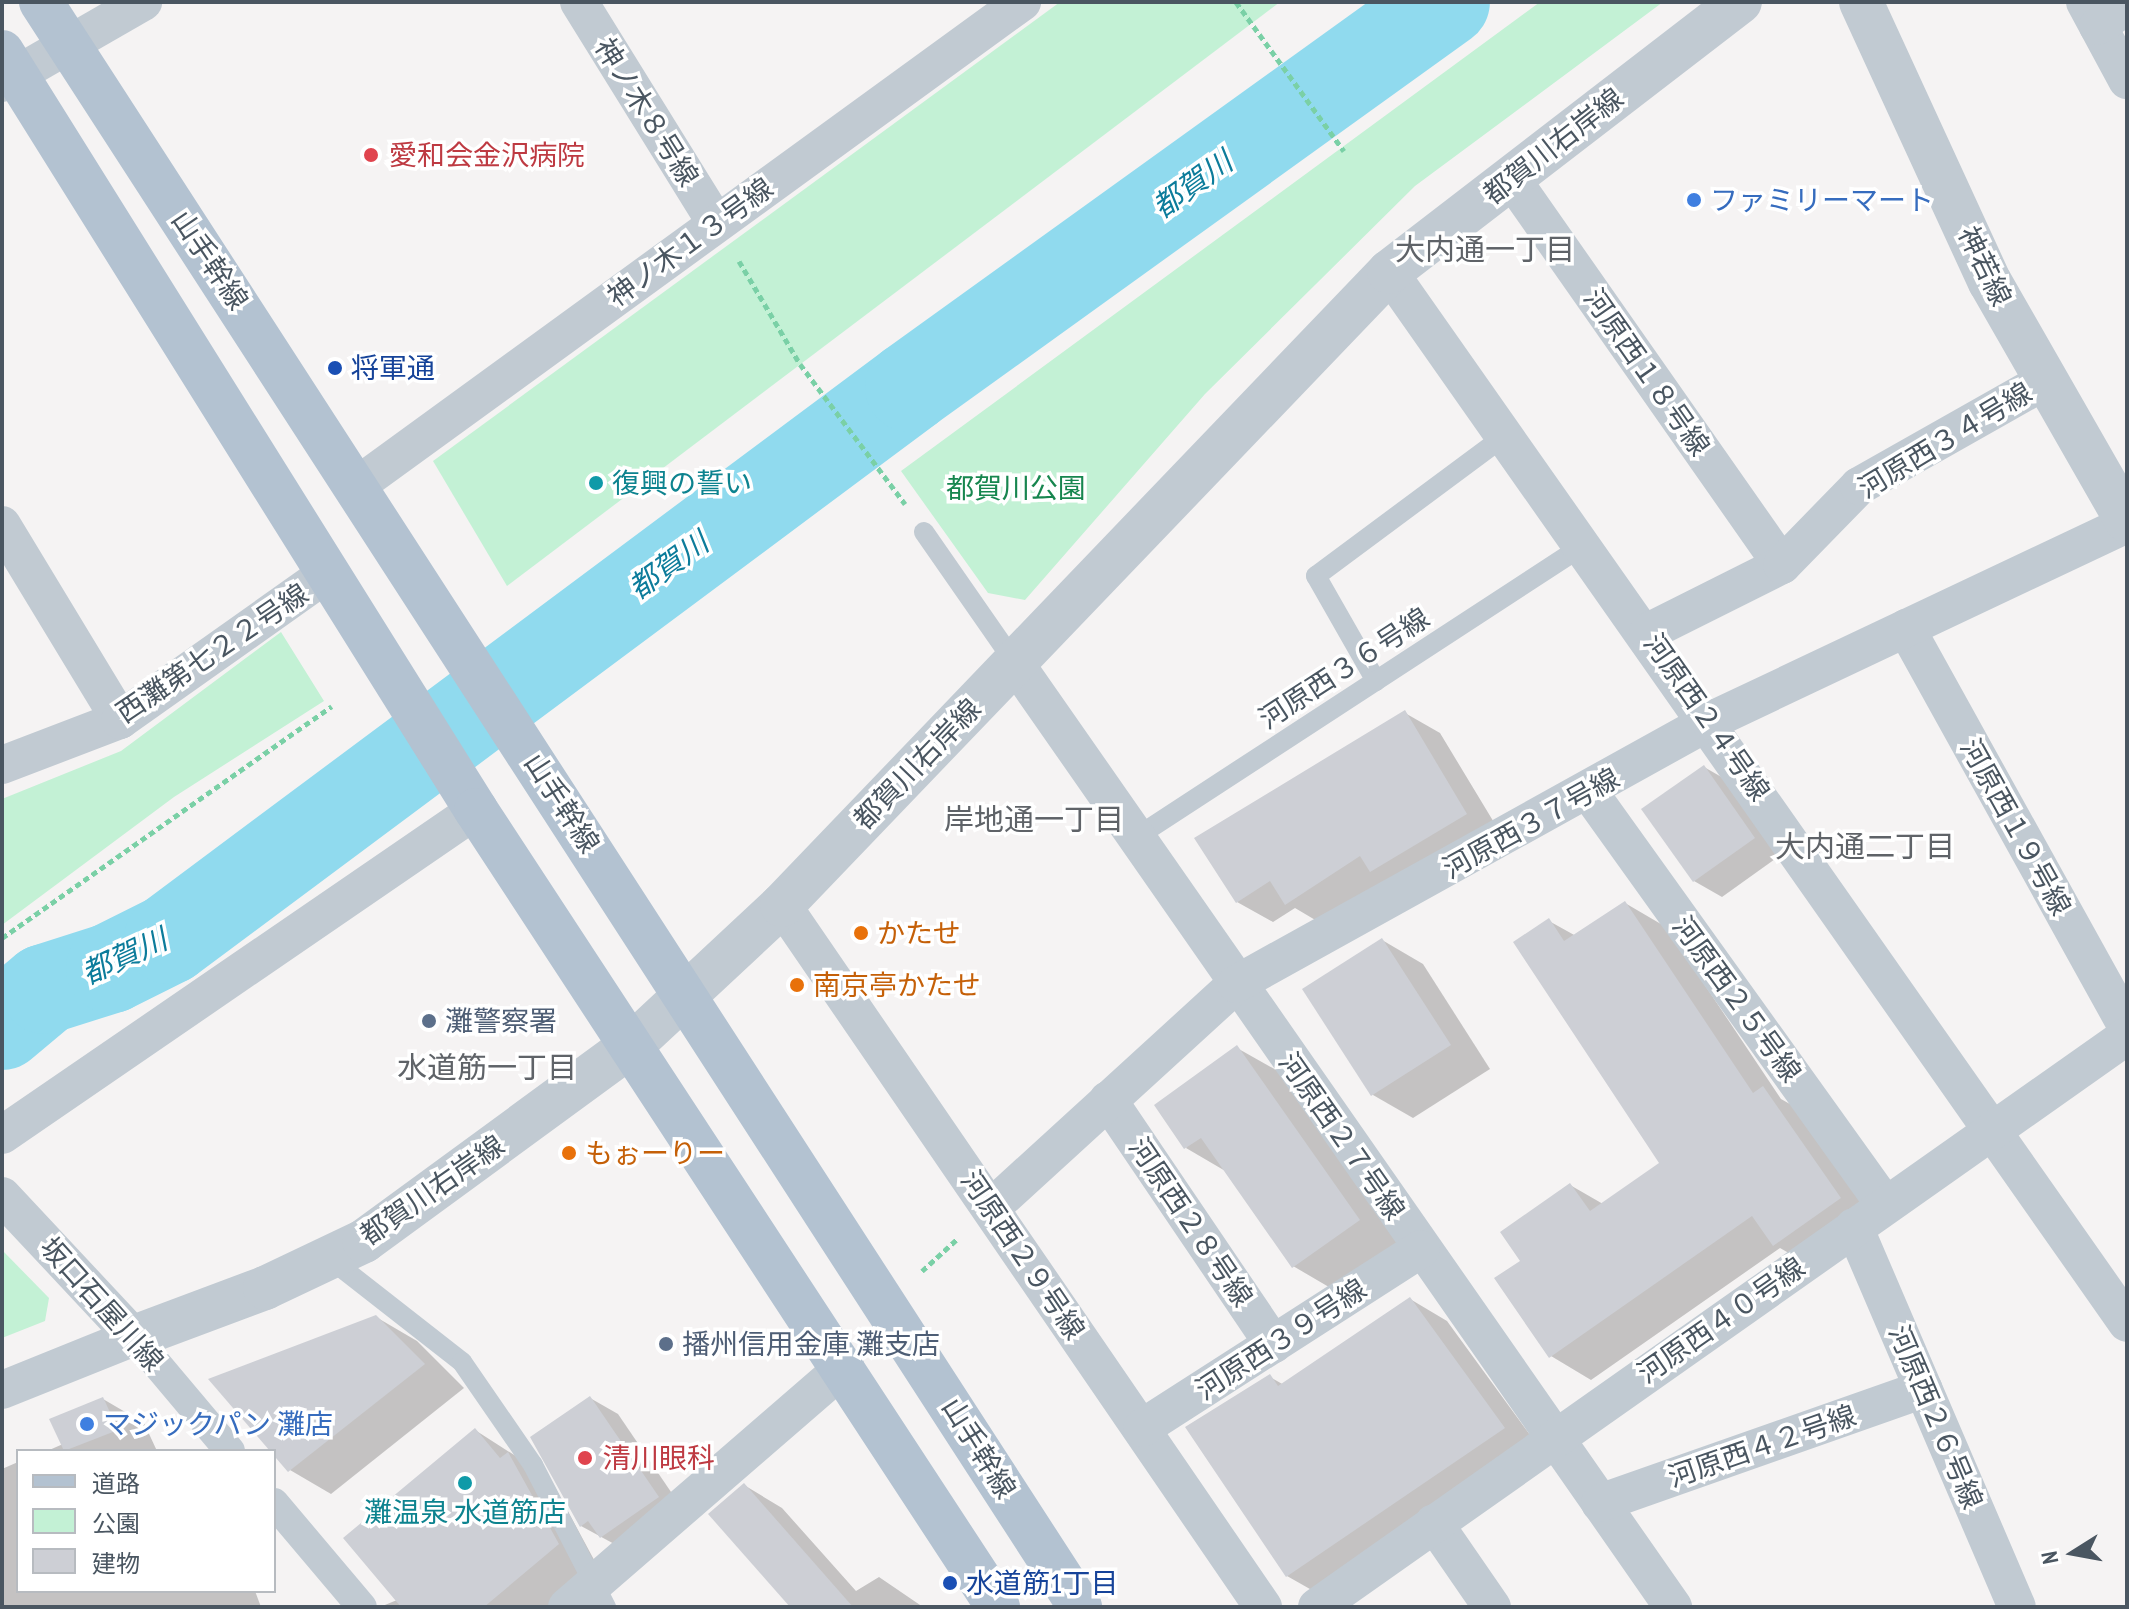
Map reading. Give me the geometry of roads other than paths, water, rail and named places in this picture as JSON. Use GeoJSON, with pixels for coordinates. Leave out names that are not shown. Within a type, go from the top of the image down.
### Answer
{"type":"FeatureCollection","features":[{"type":"Feature","properties":{"kind":"main road","name":"山手幹線"},"geometry":{"type":"LineString","coordinates":[[41,2],[359,484],[446,628],[687,991],[1080,1607]]}},
{"type":"Feature","properties":{"kind":"main road"},"geometry":{"type":"LineString","coordinates":[[7,70],[329,572],[476,810],[845,1366],[998,1607]]}},
{"type":"Feature","properties":{"kind":"street"},"geometry":{"type":"LineString","coordinates":[[7,70],[69,48],[143,2]]}},
{"type":"Feature","properties":{"kind":"street","name":"神ノ木８号線"},"geometry":{"type":"LineString","coordinates":[[579,2],[716,223]]}},
{"type":"Feature","properties":{"kind":"street","name":"神ノ木１３号線"},"geometry":{"type":"LineString","coordinates":[[359,484],[1022,2]]}},
{"type":"Feature","properties":{"kind":"street","name":"都賀川右岸線"},"geometry":{"type":"LineString","coordinates":[[2,1390],[364,1241],[633,1044],[782,905],[1389,272],[1740,2]]}},
{"type":"Feature","properties":{"kind":"street","name":"神若線"},"geometry":{"type":"LineString","coordinates":[[1861,2],[1990,282],[2127,523]]}},
{"type":"Feature","properties":{"kind":"street"},"geometry":{"type":"LineString","coordinates":[[2103,11],[2127,80]]}},
{"type":"Feature","properties":{"kind":"street","name":"河原西１８号線"},"geometry":{"type":"LineString","coordinates":[[1511,178],[1782,565]]}},
{"type":"Feature","properties":{"kind":"street","name":"河原西２４号線"},"geometry":{"type":"LineString","coordinates":[[1389,272],[1648,632],[2125,1313]]}},
{"type":"Feature","properties":{"kind":"street","name":"河原西３４号線"},"geometry":{"type":"LineString","coordinates":[[1648,632],[1782,565],[1859,486],[2046,380]]}},
{"type":"Feature","properties":{"kind":"street","name":"河原西３７号線"},"geometry":{"type":"LineString","coordinates":[[991,1208],[1236,984],[1589,792],[1710,721],[2127,523]]}},
{"type":"Feature","properties":{"kind":"street"},"geometry":{"type":"LineString","coordinates":[[2,525],[120,720]]}},
{"type":"Feature","properties":{"kind":"street","name":"西灘第七２２号線"},"geometry":{"type":"LineString","coordinates":[[2,765],[120,720],[329,572]]}},
{"type":"Feature","properties":{"kind":"street","name":"河原西１９号線"},"geometry":{"type":"LineString","coordinates":[[1906,628],[2127,1026]]}},
{"type":"Feature","properties":{"kind":"street","name":"河原西２７号線"},"geometry":{"type":"LineString","coordinates":[[1015,663],[1673,1607]]}},
{"type":"Feature","properties":{"kind":"street","name":"河原西２５号線"},"geometry":{"type":"LineString","coordinates":[[1589,792],[1885,1205]]}},
{"type":"Feature","properties":{"kind":"street"},"geometry":{"type":"LineString","coordinates":[[2,1135],[476,810]]}},
{"type":"Feature","properties":{"kind":"street","name":"河原西２９号線"},"geometry":{"type":"LineString","coordinates":[[782,905],[1263,1607]]}},
{"type":"Feature","properties":{"kind":"street","name":"河原西４０号線"},"geometry":{"type":"LineString","coordinates":[[1323,1605],[1554,1437],[2127,1036]]}},
{"type":"Feature","properties":{"kind":"street","name":"河原西２８号線"},"geometry":{"type":"LineString","coordinates":[[1108,1100],[1273,1344]]}},
{"type":"Feature","properties":{"kind":"street","name":"坂口石屋川線"},"geometry":{"type":"LineString","coordinates":[[2,1196],[134,1337],[228,1449]]}},
{"type":"Feature","properties":{"kind":"street","name":"河原西２６号線"},"geometry":{"type":"LineString","coordinates":[[1854,1227],[2017,1607]]}},
{"type":"Feature","properties":{"kind":"street","name":"河原西３９号線"},"geometry":{"type":"LineString","coordinates":[[1142,1428],[1421,1249]]}},
{"type":"Feature","properties":{"kind":"street"},"geometry":{"type":"LineString","coordinates":[[567,1607],[601,1595],[845,1366]]}},
{"type":"Feature","properties":{"kind":"street","name":"河原西４２号線"},"geometry":{"type":"LineString","coordinates":[[1600,1503],[1924,1389]]}},
{"type":"Feature","properties":{"kind":"street"},"geometry":{"type":"LineString","coordinates":[[276,1505],[362,1607]]}},
{"type":"Feature","properties":{"kind":"street"},"geometry":{"type":"LineString","coordinates":[[1434,1523],[1492,1607]]}},
{"type":"Feature","properties":{"kind":"lane"},"geometry":{"type":"LineString","coordinates":[[1376,681],[1316,576],[1506,435]]}},
{"type":"Feature","properties":{"kind":"lane"},"geometry":{"type":"LineString","coordinates":[[924,532],[1015,663]]}},
{"type":"Feature","properties":{"kind":"lane","name":"河原西３６号線"},"geometry":{"type":"LineString","coordinates":[[1135,838],[1584,545]]}},
{"type":"Feature","properties":{"kind":"lane"},"geometry":{"type":"LineString","coordinates":[[329,1258],[462,1362],[533,1465],[601,1595]]}},
{"type":"Feature","properties":{"kind":"waterway","name":"都賀川"},"geometry":{"type":"LineString","coordinates":[[2,1025],[45,989],[111,968],[169,939],[910,387],[1445,2]]}},
{"type":"Feature","properties":{"kind":"place","name":"愛和会金沢病院"},"geometry":{"type":"Point","coordinates":[371,155]}},
{"type":"Feature","properties":{"kind":"place","name":"ファミリーマート"},"geometry":{"type":"Point","coordinates":[1694,200]}},
{"type":"Feature","properties":{"kind":"place","name":"将軍通"},"geometry":{"type":"Point","coordinates":[335,368]}},
{"type":"Feature","properties":{"kind":"place","name":"復興の誓い"},"geometry":{"type":"Point","coordinates":[596,483]}},
{"type":"Feature","properties":{"kind":"place","name":"かたせ"},"geometry":{"type":"Point","coordinates":[861,933]}},
{"type":"Feature","properties":{"kind":"place","name":"南京亭かたせ"},"geometry":{"type":"Point","coordinates":[797,985]}},
{"type":"Feature","properties":{"kind":"place","name":"灘警察署"},"geometry":{"type":"Point","coordinates":[429,1021]}},
{"type":"Feature","properties":{"kind":"place","name":"もぉーりー"},"geometry":{"type":"Point","coordinates":[569,1153]}},
{"type":"Feature","properties":{"kind":"place","name":"播州信用金庫 灘支店"},"geometry":{"type":"Point","coordinates":[666,1344]}},
{"type":"Feature","properties":{"kind":"place","name":"マジックパン 灘店"},"geometry":{"type":"Point","coordinates":[87,1424]}},
{"type":"Feature","properties":{"kind":"place","name":"清川眼科"},"geometry":{"type":"Point","coordinates":[585,1458]}},
{"type":"Feature","properties":{"kind":"place","name":"灘温泉 水道筋店"},"geometry":{"type":"Point","coordinates":[465,1483]}},
{"type":"Feature","properties":{"kind":"place","name":"水道筋1丁目"},"geometry":{"type":"Point","coordinates":[950,1583]}},
{"type":"Feature","properties":{"kind":"district","name":"大内通一丁目"},"geometry":{"type":"Point","coordinates":[1485,249]}},
{"type":"Feature","properties":{"kind":"district","name":"岸地通一丁目"},"geometry":{"type":"Point","coordinates":[1034,819]}},
{"type":"Feature","properties":{"kind":"district","name":"大内通二丁目"},"geometry":{"type":"Point","coordinates":[1865,846]}},
{"type":"Feature","properties":{"kind":"district","name":"水道筋一丁目"},"geometry":{"type":"Point","coordinates":[487,1067]}},
{"type":"Feature","properties":{"kind":"park label","name":"都賀川公園"},"geometry":{"type":"Point","coordinates":[1016,488]}}]}
